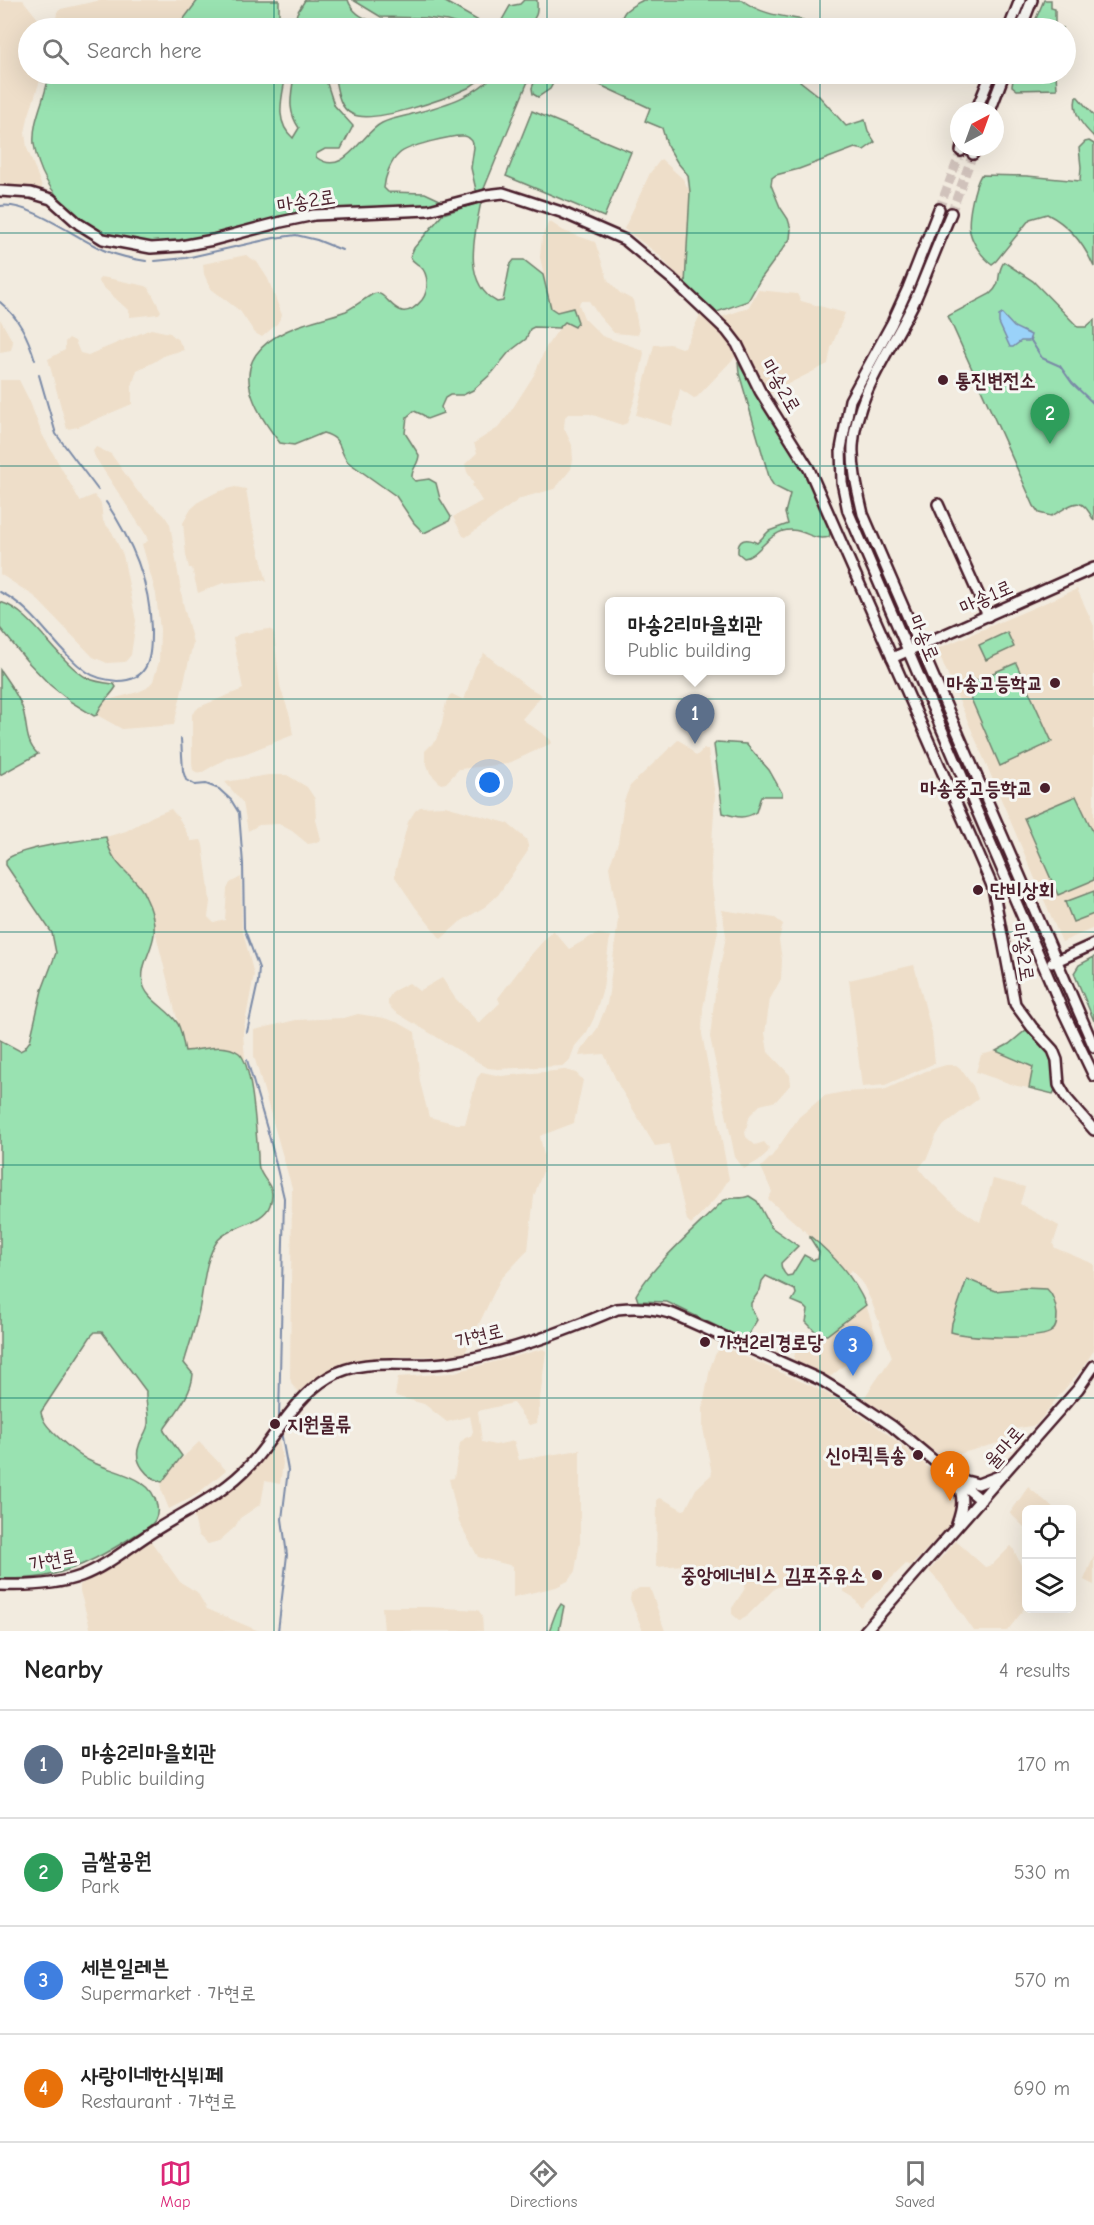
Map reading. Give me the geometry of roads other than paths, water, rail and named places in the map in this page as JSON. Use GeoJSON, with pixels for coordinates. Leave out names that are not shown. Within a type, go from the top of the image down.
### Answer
{"type":"FeatureCollection","features":[{"type":"Feature","properties":{"kind":"street"},"geometry":{"type":"LineString","coordinates":[[1013,18],[1020,0]]}},
{"type":"Feature","properties":{"kind":"street"},"geometry":{"type":"LineString","coordinates":[[1026,18],[1032,0]]}},
{"type":"Feature","properties":{"kind":"street"},"geometry":{"type":"LineString","coordinates":[[980,102],[987,84]]}},
{"type":"Feature","properties":{"kind":"street"},"geometry":{"type":"LineString","coordinates":[[993,102],[1000,84]]}},
{"type":"Feature","properties":{"kind":"street","name":"마송2로"},"geometry":{"type":"LineString","coordinates":[[0,191],[31,194],[51,199],[79,224],[103,239],[151,248],[181,246],[213,240],[262,226],[314,215],[429,210],[495,194],[510,195],[561,212],[619,236],[645,255],[727,331],[760,391],[809,469],[993,888],[1015,1004],[1020,1013],[1053,1050],[1057,1060],[1059,1085],[1067,1099],[1094,1130]]}},
{"type":"Feature","properties":{"kind":"street","name":"마송로"},"geometry":{"type":"LineString","coordinates":[[939,209],[892,323],[850,400],[841,449],[842,482],[847,507],[1044,967],[1094,1076]]}},
{"type":"Feature","properties":{"kind":"street","name":"마송로"},"geometry":{"type":"LineString","coordinates":[[951,213],[916,298],[876,372],[861,408],[853,445],[855,479],[863,514],[1094,1047]]}},
{"type":"Feature","properties":{"kind":"street"},"geometry":{"type":"LineString","coordinates":[[938,504],[987,616]]}},
{"type":"Feature","properties":{"kind":"street","name":"마송1로"},"geometry":{"type":"LineString","coordinates":[[892,658],[1094,568]]}},
{"type":"Feature","properties":{"kind":"street"},"geometry":{"type":"LineString","coordinates":[[1044,967],[1094,944]]}},
{"type":"Feature","properties":{"kind":"street","name":"가현로"},"geometry":{"type":"LineString","coordinates":[[0,1585],[45,1584],[81,1576],[108,1562],[173,1519],[218,1493],[252,1463],[308,1393],[338,1372],[371,1364],[442,1363],[464,1359],[522,1344],[617,1309],[633,1307],[651,1307],[673,1314],[821,1380],[892,1426],[981,1500]]}},
{"type":"Feature","properties":{"kind":"street","name":"율마로"},"geometry":{"type":"LineString","coordinates":[[865,1631],[1078,1389],[1094,1365]]}},
{"type":"Feature","properties":{"kind":"street"},"geometry":{"type":"LineString","coordinates":[[956,1478],[978,1484],[1007,1471]]}},
{"type":"Feature","properties":{"kind":"street"},"geometry":{"type":"LineString","coordinates":[[956,1478],[963,1505],[956,1528]]}},
{"type":"Feature","properties":{"kind":"water"},"geometry":{"type":"Polygon","coordinates":[[[1002,314],[1014,327],[1031,335],[1029,341],[1021,341],[1010,347],[999,323],[999,316],[1002,314]]]}},
{"type":"Feature","properties":{"kind":"waterway"},"geometry":{"type":"LineString","coordinates":[[0,206],[25,209],[106,251],[146,261]]}},
{"type":"Feature","properties":{"kind":"waterway"},"geometry":{"type":"LineString","coordinates":[[155,261],[186,258],[296,235],[342,250]]}},
{"type":"Feature","properties":{"kind":"waterway"},"geometry":{"type":"LineString","coordinates":[[0,302],[22,328],[35,360]]}},
{"type":"Feature","properties":{"kind":"waterway"},"geometry":{"type":"LineString","coordinates":[[1030,339],[1042,358],[1060,366],[1072,383],[1094,404]]}},
{"type":"Feature","properties":{"kind":"waterway"},"geometry":{"type":"LineString","coordinates":[[39,375],[56,434],[98,490]]}},
{"type":"Feature","properties":{"kind":"waterway"},"geometry":{"type":"LineString","coordinates":[[0,592],[36,619],[75,663],[90,674],[117,681],[137,677],[147,665],[149,657],[151,629],[147,594],[138,562],[106,502]]}},
{"type":"Feature","properties":{"kind":"waterway"},"geometry":{"type":"LineString","coordinates":[[181,739],[183,771],[186,780],[195,785],[206,784],[219,789],[231,800],[239,813],[244,928],[259,968],[247,1032]]}},
{"type":"Feature","properties":{"kind":"waterway"},"geometry":{"type":"LineString","coordinates":[[247,1060],[284,1198],[279,1418]]}},
{"type":"Feature","properties":{"kind":"waterway"},"geometry":{"type":"LineString","coordinates":[[278,1631],[287,1555],[282,1519],[288,1470],[281,1432]]}},
{"type":"Feature","properties":{"kind":"tunnel"},"geometry":{"type":"LineString","coordinates":[[939,209],[959,156]]}},
{"type":"Feature","properties":{"kind":"tunnel"},"geometry":{"type":"LineString","coordinates":[[951,213],[972,156]]}},
{"type":"Feature","properties":{"kind":"place","name":"통진변전소"},"geometry":{"type":"Point","coordinates":[943,380]}},
{"type":"Feature","properties":{"kind":"place","name":"금쌀공원"},"geometry":{"type":"Point","coordinates":[1050,444]}},
{"type":"Feature","properties":{"kind":"place","name":"마송고등학교"},"geometry":{"type":"Point","coordinates":[1055,683]}},
{"type":"Feature","properties":{"kind":"place","name":"마송2리마을회관"},"geometry":{"type":"Point","coordinates":[695,744]}},
{"type":"Feature","properties":{"kind":"place","name":"마송중고등학교"},"geometry":{"type":"Point","coordinates":[1045,788]}},
{"type":"Feature","properties":{"kind":"place","name":"단비상회"},"geometry":{"type":"Point","coordinates":[978,890]}},
{"type":"Feature","properties":{"kind":"place","name":"가현2리경로당"},"geometry":{"type":"Point","coordinates":[705,1342]}},
{"type":"Feature","properties":{"kind":"place","name":"세븐일레븐"},"geometry":{"type":"Point","coordinates":[853,1376]}},
{"type":"Feature","properties":{"kind":"place","name":"지원물류"},"geometry":{"type":"Point","coordinates":[275,1424]}},
{"type":"Feature","properties":{"kind":"place","name":"신아퀵특송"},"geometry":{"type":"Point","coordinates":[918,1455]}},
{"type":"Feature","properties":{"kind":"place","name":"사랑이네한식뷔페"},"geometry":{"type":"Point","coordinates":[950,1501]}},
{"type":"Feature","properties":{"kind":"place","name":"중앙에너비스 김포주유소"},"geometry":{"type":"Point","coordinates":[877,1575]}}]}
